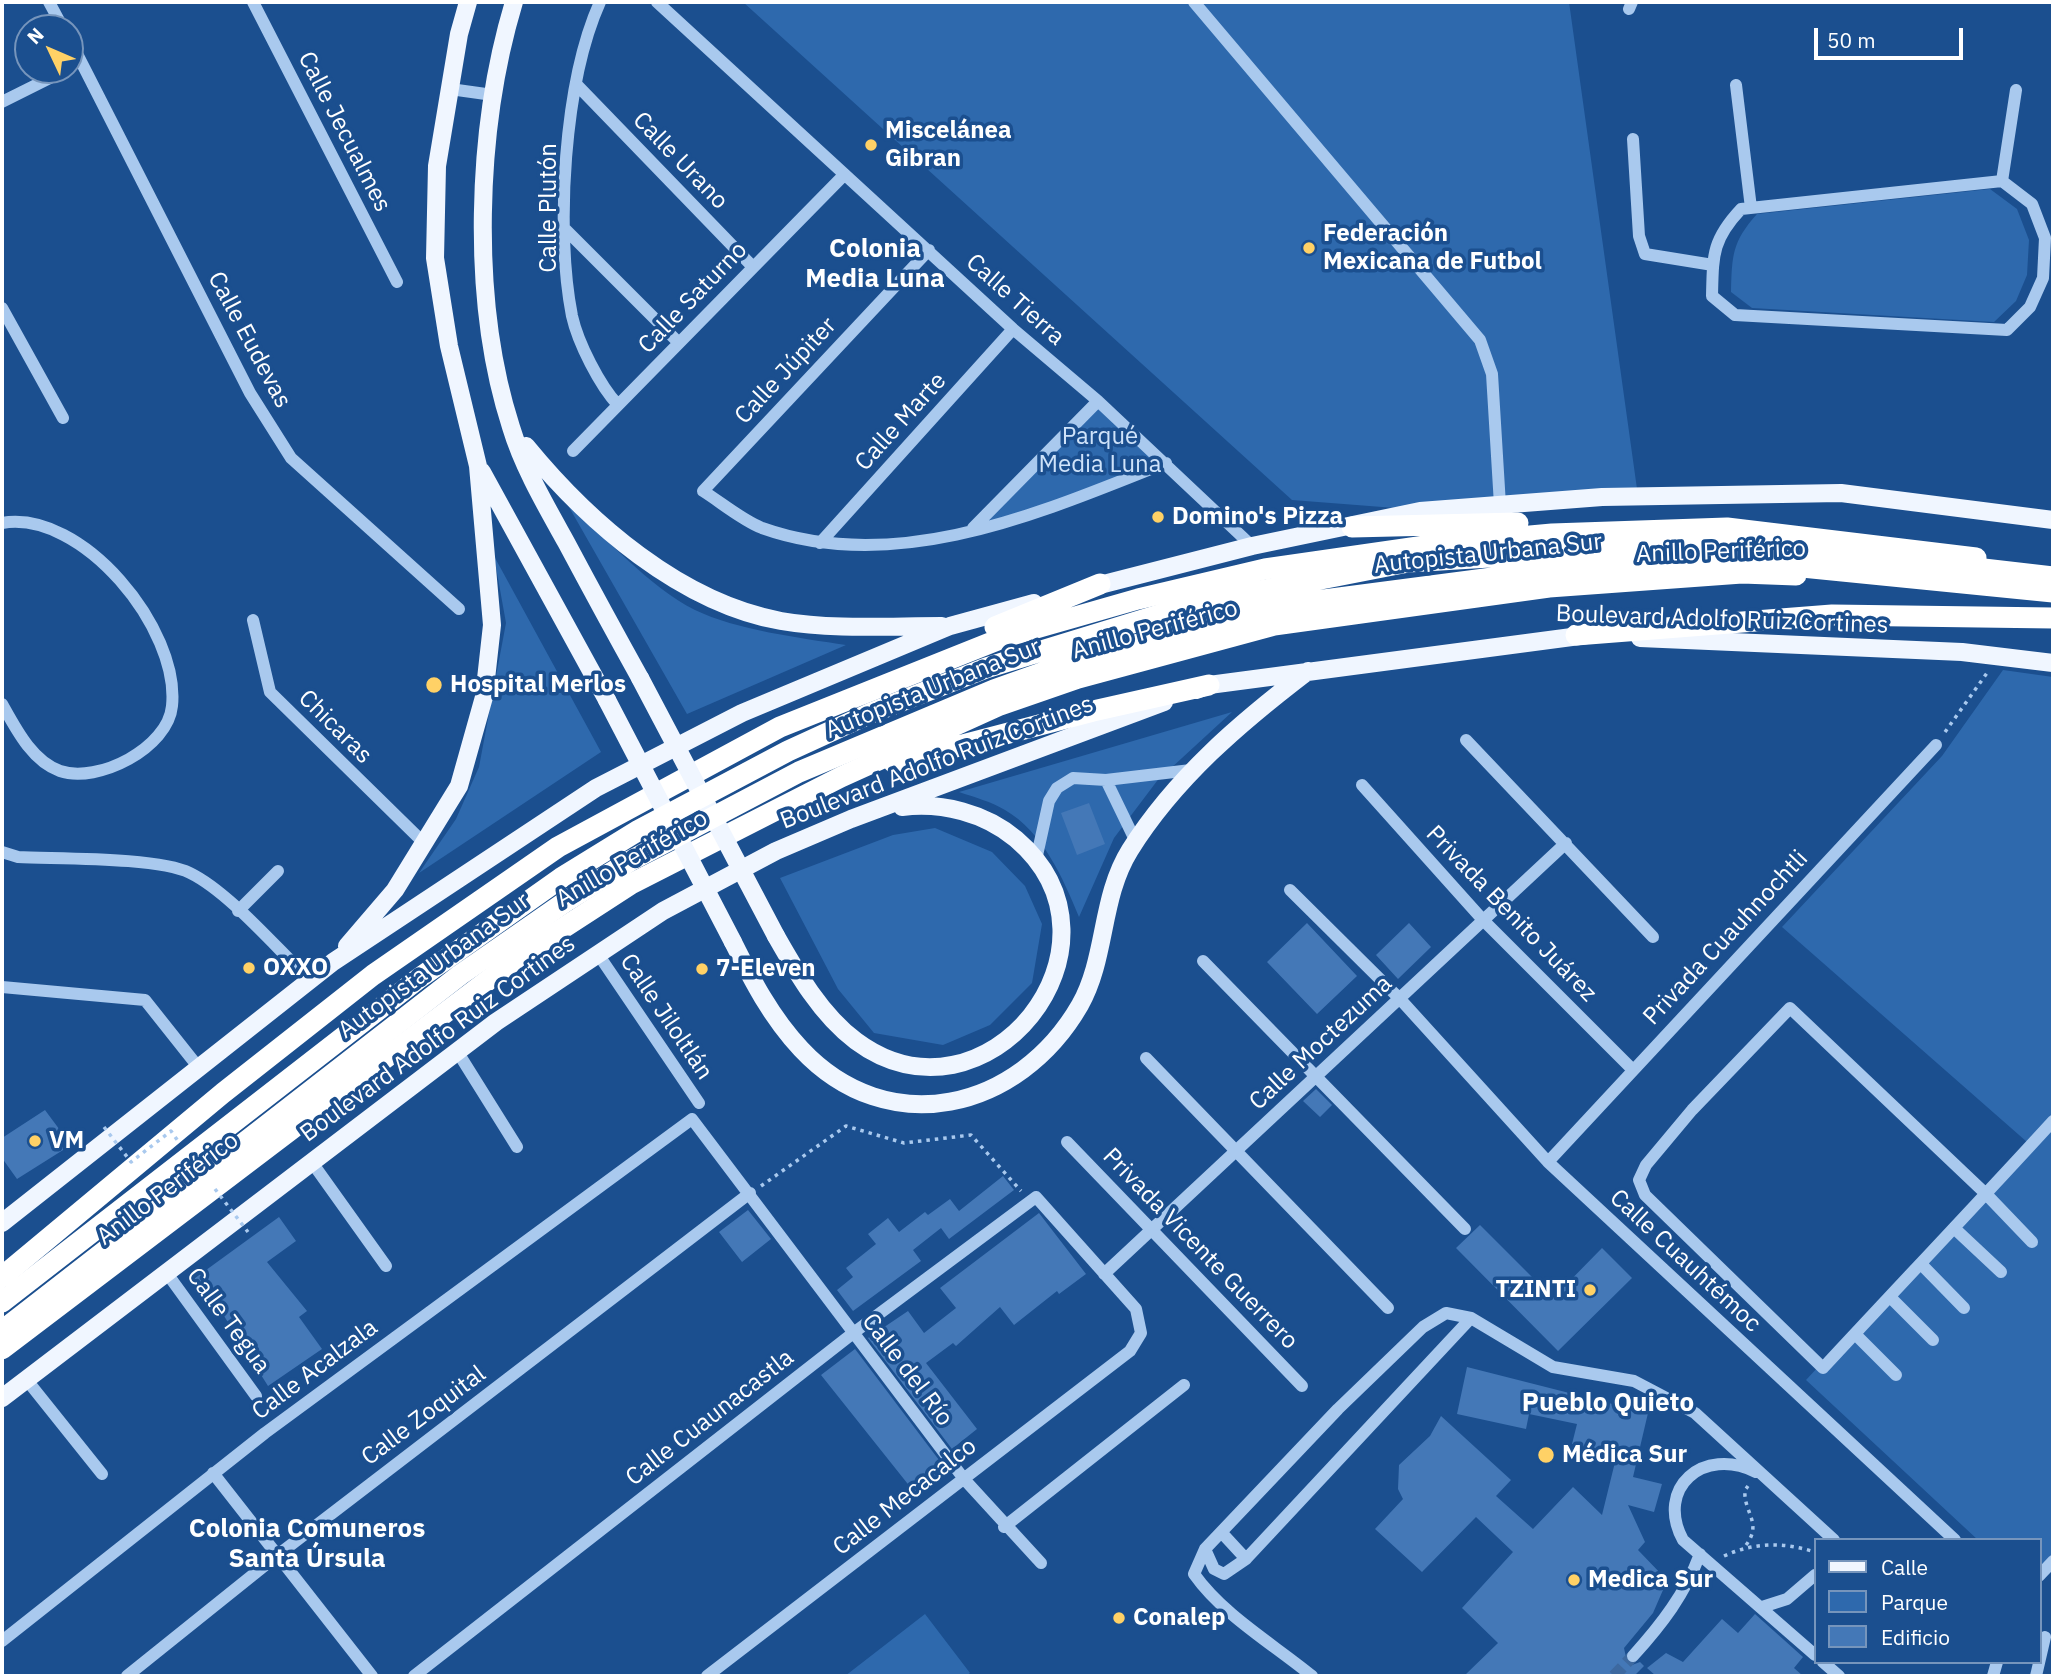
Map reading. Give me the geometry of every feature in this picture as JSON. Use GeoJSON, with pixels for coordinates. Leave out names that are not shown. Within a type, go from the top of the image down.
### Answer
{"type":"FeatureCollection","features":[{"type":"Feature","properties":{"kind":"highway"},"geometry":{"type":"LineString","coordinates":[[1352,527],[1518,523],[1613,528],[1727,528]]}},
{"type":"Feature","properties":{"kind":"highway","name":"Anillo Periférico"},"geometry":{"type":"LineString","coordinates":[[2,1277],[223,1093],[376,973],[558,847],[780,727],[1005,637],[1138,599],[1265,569],[1522,536],[1727,528],[2053,569]]}},
{"type":"Feature","properties":{"kind":"highway","name":"Autopista Urbana Sur"},"geometry":{"type":"LineString","coordinates":[[2,1302],[418,979],[561,878],[672,812],[788,751],[871,713],[986,668],[1198,603],[1408,562],[1685,545],[1767,544],[2053,577]]}},
{"type":"Feature","properties":{"kind":"highway","name":"Autopista Urbana Sur"},"geometry":{"type":"LineString","coordinates":[[2,1331],[451,983],[568,900],[630,861],[799,772],[994,690],[1070,663],[1278,606],[1500,577],[1675,561],[1749,563],[1881,572],[2053,592]]}},
{"type":"Feature","properties":{"kind":"highway","name":"Anillo Periférico"},"geometry":{"type":"LineString","coordinates":[[2,1349],[520,956],[631,884],[841,777],[1000,705],[1078,678],[1274,625],[1549,587],[1742,573],[1897,578],[2053,603]]}},
{"type":"Feature","properties":{"kind":"highway"},"geometry":{"type":"LineString","coordinates":[[780,727],[872,676],[1100,584]]}},
{"type":"Feature","properties":{"kind":"highway"},"geometry":{"type":"LineString","coordinates":[[1576,635],[1832,615],[2053,618]]}},
{"type":"Feature","properties":{"kind":"highway"},"geometry":{"type":"LineString","coordinates":[[841,777],[1093,711],[1209,685]]}},
{"type":"Feature","properties":{"kind":"main road"},"geometry":{"type":"LineString","coordinates":[[333,962],[395,890],[459,786],[484,697],[492,625],[478,466],[449,346],[435,258],[437,166],[468,2]]}},
{"type":"Feature","properties":{"kind":"main road"},"geometry":{"type":"LineString","coordinates":[[514,2],[493,95],[481,220],[487,317],[511,427],[544,504],[640,678],[776,936],[823,1008],[857,1042],[884,1056],[913,1064],[953,1064],[973,1059],[1000,1045],[1024,1027],[1042,1003],[1055,975],[1061,935],[1059,915],[1055,895],[1036,860],[1007,831],[990,821],[951,809],[911,806],[851,819]]}},
{"type":"Feature","properties":{"kind":"main road"},"geometry":{"type":"LineString","coordinates":[[511,427],[555,482],[610,533],[700,595],[781,621],[871,626],[950,626]]}},
{"type":"Feature","properties":{"kind":"main road"},"geometry":{"type":"LineString","coordinates":[[478,466],[607,700],[765,1004],[801,1049],[830,1074],[859,1092],[900,1104],[937,1104],[980,1096],[1014,1078],[1041,1054],[1080,1006],[1096,970],[1112,892],[1136,842],[1161,805],[1191,770],[1270,699],[1309,670]]}},
{"type":"Feature","properties":{"kind":"main road"},"geometry":{"type":"LineString","coordinates":[[2,1223],[333,962],[596,789],[742,713],[950,626],[1100,584],[1252,546],[1420,512],[1602,497],[1840,493],[2053,520]]}},
{"type":"Feature","properties":{"kind":"main road","name":"Boulevard Adolfo Ruiz Cortines"},"geometry":{"type":"LineString","coordinates":[[2,1398],[457,1051],[663,911],[776,851],[851,819],[1209,685],[1576,635],[1962,652],[2053,663]]}},
{"type":"Feature","properties":{"kind":"street","name":"Calle Jecualmes"},"geometry":{"type":"LineString","coordinates":[[253,2],[397,282]]}},
{"type":"Feature","properties":{"kind":"street","name":"Calle Plutón"},"geometry":{"type":"LineString","coordinates":[[600,2],[589,25],[576,84],[565,164],[564,228],[573,318],[604,390],[618,405]]}},
{"type":"Feature","properties":{"kind":"street","name":"Calle Tierra"},"geometry":{"type":"LineString","coordinates":[[657,2],[1013,330],[1098,401],[1166,463],[1252,546]]}},
{"type":"Feature","properties":{"kind":"street"},"geometry":{"type":"LineString","coordinates":[[1194,2],[1480,340],[1492,374],[1500,505]]}},
{"type":"Feature","properties":{"kind":"street","name":"Calle Eudevas"},"geometry":{"type":"LineString","coordinates":[[84,66],[250,393],[291,458],[459,608]]}},
{"type":"Feature","properties":{"kind":"street"},"geometry":{"type":"LineString","coordinates":[[2,103],[39,84]]}},
{"type":"Feature","properties":{"kind":"street","name":"Calle Urano"},"geometry":{"type":"LineString","coordinates":[[576,84],[753,267]]}},
{"type":"Feature","properties":{"kind":"street"},"geometry":{"type":"LineString","coordinates":[[1736,85],[1751,208]]}},
{"type":"Feature","properties":{"kind":"street"},"geometry":{"type":"LineString","coordinates":[[450,89],[493,95]]}},
{"type":"Feature","properties":{"kind":"street"},"geometry":{"type":"LineString","coordinates":[[2002,181],[2015,90]]}},
{"type":"Feature","properties":{"kind":"street"},"geometry":{"type":"LineString","coordinates":[[1633,139],[1639,236],[1645,254],[1713,265]]}},
{"type":"Feature","properties":{"kind":"street","name":"Calle Saturno"},"geometry":{"type":"LineString","coordinates":[[573,452],[844,174]]}},
{"type":"Feature","properties":{"kind":"street"},"geometry":{"type":"LineString","coordinates":[[2002,181],[2032,204],[2045,238],[2048,278],[2030,307],[2007,330],[1735,315],[1712,296],[1713,265],[1720,232],[1741,209],[2002,181]]}},
{"type":"Feature","properties":{"kind":"street"},"geometry":{"type":"LineString","coordinates":[[564,228],[679,343]]}},
{"type":"Feature","properties":{"kind":"street","name":"Calle Júpiter"},"geometry":{"type":"LineString","coordinates":[[820,543],[760,527],[703,491],[929,250]]}},
{"type":"Feature","properties":{"kind":"street"},"geometry":{"type":"LineString","coordinates":[[2,308],[63,418]]}},
{"type":"Feature","properties":{"kind":"street","name":"Calle Marte"},"geometry":{"type":"LineString","coordinates":[[820,543],[1013,330]]}},
{"type":"Feature","properties":{"kind":"street"},"geometry":{"type":"LineString","coordinates":[[972,529],[1098,401]]}},
{"type":"Feature","properties":{"kind":"street"},"geometry":{"type":"LineString","coordinates":[[820,543],[902,545],[972,529],[1047,510],[1166,463]]}},
{"type":"Feature","properties":{"kind":"street"},"geometry":{"type":"LineString","coordinates":[[2,523],[35,523],[54,529],[108,568],[135,597],[152,624],[164,660],[172,707],[164,727],[144,748],[118,766],[88,775],[60,771],[36,755],[2,704]]}},
{"type":"Feature","properties":{"kind":"street","name":"Chicaras"},"geometry":{"type":"LineString","coordinates":[[253,620],[270,692],[424,843]]}},
{"type":"Feature","properties":{"kind":"street"},"geometry":{"type":"LineString","coordinates":[[1466,740],[1654,937]]}},
{"type":"Feature","properties":{"kind":"street","name":"Privada Cuauhnochtli"},"geometry":{"type":"LineString","coordinates":[[1548,1162],[1936,745]]}},
{"type":"Feature","properties":{"kind":"street"},"geometry":{"type":"LineString","coordinates":[[1036,860],[1049,801],[1057,788],[1073,778],[1106,780],[1191,770]]}},
{"type":"Feature","properties":{"kind":"street"},"geometry":{"type":"LineString","coordinates":[[1106,780],[1136,842]]}},
{"type":"Feature","properties":{"kind":"street","name":"Privada Benito Juárez"},"geometry":{"type":"LineString","coordinates":[[1362,786],[1483,920],[1632,1069]]}},
{"type":"Feature","properties":{"kind":"street","name":"Calle Moctezuma"},"geometry":{"type":"LineString","coordinates":[[1104,1274],[1566,843]]}},
{"type":"Feature","properties":{"kind":"street"},"geometry":{"type":"LineString","coordinates":[[2,852],[18,857],[154,865],[187,872],[209,885],[310,980]]}},
{"type":"Feature","properties":{"kind":"street"},"geometry":{"type":"LineString","coordinates":[[238,911],[278,871]]}},
{"type":"Feature","properties":{"kind":"street","name":"Calle Cuauhtémoc"},"geometry":{"type":"LineString","coordinates":[[1290,890],[1400,999],[1548,1162],[1953,1538]]}},
{"type":"Feature","properties":{"kind":"street","name":"Calle Jiloltlán"},"geometry":{"type":"LineString","coordinates":[[598,954],[699,1103]]}},
{"type":"Feature","properties":{"kind":"street"},"geometry":{"type":"LineString","coordinates":[[1203,961],[1465,1229]]}},
{"type":"Feature","properties":{"kind":"street"},"geometry":{"type":"LineString","coordinates":[[2,987],[145,1000],[200,1068]]}},
{"type":"Feature","properties":{"kind":"street"},"geometry":{"type":"LineString","coordinates":[[2032,1242],[1986,1194],[1790,1008],[1725,1075],[1646,1165],[1639,1180],[1645,1195],[1823,1368],[1986,1194],[2053,1121]]}},
{"type":"Feature","properties":{"kind":"street"},"geometry":{"type":"LineString","coordinates":[[457,1051],[517,1147]]}},
{"type":"Feature","properties":{"kind":"street"},"geometry":{"type":"LineString","coordinates":[[1146,1058],[1388,1308]]}},
{"type":"Feature","properties":{"kind":"street","name":"Calle Acalzala"},"geometry":{"type":"LineString","coordinates":[[2,1641],[213,1473],[692,1119],[750,1193]]}},
{"type":"Feature","properties":{"kind":"street","name":"Privada Vicente Guerrero"},"geometry":{"type":"LineString","coordinates":[[1067,1142],[1301,1386]]}},
{"type":"Feature","properties":{"kind":"street"},"geometry":{"type":"LineString","coordinates":[[311,1161],[386,1266]]}},
{"type":"Feature","properties":{"kind":"street","name":"Calle del Río"},"geometry":{"type":"LineString","coordinates":[[750,1193],[852,1334],[964,1479],[1004,1527],[1041,1563]]}},
{"type":"Feature","properties":{"kind":"street","name":"Calle Zoquital"},"geometry":{"type":"LineString","coordinates":[[127,1676],[279,1554],[750,1193]]}},
{"type":"Feature","properties":{"kind":"street"},"geometry":{"type":"LineString","coordinates":[[1033,1199],[1104,1274]]}},
{"type":"Feature","properties":{"kind":"street","name":"Calle Cuaunacastla"},"geometry":{"type":"LineString","coordinates":[[414,1676],[852,1334],[1033,1199]]}},
{"type":"Feature","properties":{"kind":"street"},"geometry":{"type":"LineString","coordinates":[[1954,1228],[2001,1272]]}},
{"type":"Feature","properties":{"kind":"street"},"geometry":{"type":"LineString","coordinates":[[1920,1264],[1964,1308]]}},
{"type":"Feature","properties":{"kind":"street","name":"Calle Tegua"},"geometry":{"type":"LineString","coordinates":[[166,1272],[256,1396]]}},
{"type":"Feature","properties":{"kind":"street","name":"Calle Mecacalco"},"geometry":{"type":"LineString","coordinates":[[707,1676],[1130,1351],[1141,1333],[1136,1309],[1104,1274]]}},
{"type":"Feature","properties":{"kind":"street"},"geometry":{"type":"LineString","coordinates":[[1890,1297],[1933,1340]]}},
{"type":"Feature","properties":{"kind":"street"},"geometry":{"type":"LineString","coordinates":[[1312,1676],[1236,1614],[1216,1603],[1194,1574],[1205,1549],[1338,1409],[1423,1327],[1446,1313],[1471,1318],[1553,1367],[1634,1381],[1695,1413],[1829,1538]]}},
{"type":"Feature","properties":{"kind":"street"},"geometry":{"type":"LineString","coordinates":[[1205,1549],[1214,1569],[1224,1574],[1246,1559],[1471,1318]]}},
{"type":"Feature","properties":{"kind":"street"},"geometry":{"type":"LineString","coordinates":[[1855,1334],[1896,1375]]}},
{"type":"Feature","properties":{"kind":"street"},"geometry":{"type":"LineString","coordinates":[[26,1379],[102,1474]]}},
{"type":"Feature","properties":{"kind":"street"},"geometry":{"type":"LineString","coordinates":[[1004,1527],[1184,1385]]}},
{"type":"Feature","properties":{"kind":"street"},"geometry":{"type":"LineString","coordinates":[[1762,1476],[1740,1466],[1718,1463],[1699,1467],[1689,1475],[1679,1496],[1676,1521],[1684,1540],[1814,1653]]}},
{"type":"Feature","properties":{"kind":"street"},"geometry":{"type":"LineString","coordinates":[[213,1473],[372,1676]]}},
{"type":"Feature","properties":{"kind":"street"},"geometry":{"type":"LineString","coordinates":[[1222,1533],[1246,1559]]}},
{"type":"Feature","properties":{"kind":"street"},"geometry":{"type":"LineString","coordinates":[[1633,1656],[1660,1626],[1685,1591],[1702,1556]]}},
{"type":"Feature","properties":{"kind":"street"},"geometry":{"type":"LineString","coordinates":[[2041,1574],[2053,1561]]}},
{"type":"Feature","properties":{"kind":"street"},"geometry":{"type":"LineString","coordinates":[[1762,1607],[1787,1599],[1814,1576]]}},
{"type":"Feature","properties":{"kind":"street"},"geometry":{"type":"LineString","coordinates":[[2041,1656],[2046,1637]]}},
{"type":"Feature","properties":{"kind":"street"},"geometry":{"type":"LineString","coordinates":[[1825,1664],[1839,1676]]}},
{"type":"Feature","properties":{"kind":"path"},"geometry":{"type":"LineString","coordinates":[[1936,745],[1999,656]]}},
{"type":"Feature","properties":{"kind":"path"},"geometry":{"type":"LineString","coordinates":[[750,1193],[846,1126],[904,1143],[971,1135],[1033,1199]]}},
{"type":"Feature","properties":{"kind":"path"},"geometry":{"type":"LineString","coordinates":[[1744,1547],[1754,1530],[1753,1514],[1745,1504],[1745,1490],[1762,1476]]}},
{"type":"Feature","properties":{"kind":"path"},"geometry":{"type":"LineString","coordinates":[[1702,1556],[1723,1556],[1744,1547],[1766,1544],[1814,1552]]}},
{"type":"Feature","properties":{"kind":"green space","name":"Federación Mexicana de Futbol"},"geometry":{"type":"Polygon","coordinates":[[[743,2],[1569,2],[1638,496],[1408,509],[1292,500],[743,2]]]}},
{"type":"Feature","properties":{"kind":"green space"},"geometry":{"type":"Polygon","coordinates":[[[1990,189],[2017,209],[2029,240],[2027,275],[2016,301],[1994,322],[1752,308],[1731,292],[1732,268],[1738,241],[1757,214],[1990,189]]]}},
{"type":"Feature","properties":{"kind":"green space","name":"Parqué Media Luna"},"geometry":{"type":"Polygon","coordinates":[[[1098,401],[1166,463],[972,529],[1098,401]]]}},
{"type":"Feature","properties":{"kind":"green space"},"geometry":{"type":"Polygon","coordinates":[[[565,500],[644,574],[695,610],[749,628],[846,645],[687,714],[565,500]]]}},
{"type":"Feature","properties":{"kind":"green space"},"geometry":{"type":"Polygon","coordinates":[[[494,556],[601,752],[419,873],[456,819],[479,767],[506,623],[494,556]]]}},
{"type":"Feature","properties":{"kind":"green space"},"geometry":{"type":"Polygon","coordinates":[[[2003,670],[2053,677],[2053,1553],[2041,1566],[2041,1538],[1976,1538],[1806,1380],[2027,1142],[1782,927],[1942,756],[2003,670]]]}},
{"type":"Feature","properties":{"kind":"green space"},"geometry":{"type":"Polygon","coordinates":[[[1232,712],[1157,781],[1114,838],[1079,917],[1059,872],[1030,831],[1000,807],[959,792],[1232,712]]]}},
{"type":"Feature","properties":{"kind":"green space"},"geometry":{"type":"Polygon","coordinates":[[[935,828],[992,852],[1025,886],[1042,924],[1032,983],[990,1025],[943,1045],[874,1033],[838,989],[780,878],[893,835],[935,828]]]}},
{"type":"Feature","properties":{"kind":"green space"},"geometry":{"type":"Polygon","coordinates":[[[925,1614],[970,1673],[966,1676],[845,1676],[925,1614]]]}},
{"type":"Feature","properties":{"kind":"building"},"geometry":{"type":"Polygon","coordinates":[[[1089,803],[1105,844],[1077,855],[1061,813],[1089,803]]]}},
{"type":"Feature","properties":{"kind":"building"},"geometry":{"type":"Polygon","coordinates":[[[1307,923],[1357,976],[1317,1014],[1267,962],[1307,923]]]}},
{"type":"Feature","properties":{"kind":"building"},"geometry":{"type":"Polygon","coordinates":[[[1409,923],[1431,947],[1398,979],[1376,955],[1409,923]]]}},
{"type":"Feature","properties":{"kind":"building"},"geometry":{"type":"Polygon","coordinates":[[[1316,1089],[1332,1105],[1320,1117],[1303,1101],[1316,1089]]]}},
{"type":"Feature","properties":{"kind":"building","name":"VM"},"geometry":{"type":"Polygon","coordinates":[[[45,1110],[71,1145],[17,1179],[2,1158],[2,1138],[45,1110]]]}},
{"type":"Feature","properties":{"kind":"building"},"geometry":{"type":"Polygon","coordinates":[[[1003,1176],[1014,1190],[949,1239],[941,1228],[913,1250],[921,1261],[853,1311],[837,1290],[853,1277],[846,1268],[876,1244],[868,1234],[888,1218],[899,1232],[925,1212],[928,1215],[950,1199],[959,1211],[1003,1176]]]}},
{"type":"Feature","properties":{"kind":"building"},"geometry":{"type":"Polygon","coordinates":[[[748,1210],[771,1239],[742,1262],[719,1232],[748,1210]]]}},
{"type":"Feature","properties":{"kind":"building"},"geometry":{"type":"Polygon","coordinates":[[[1039,1213],[1086,1274],[1059,1294],[1057,1291],[1014,1325],[1000,1307],[956,1346],[953,1343],[926,1363],[977,1429],[952,1449],[868,1338],[908,1311],[924,1333],[956,1308],[940,1288],[1039,1213]]]}},
{"type":"Feature","properties":{"kind":"building"},"geometry":{"type":"Polygon","coordinates":[[[279,1217],[296,1241],[267,1262],[307,1311],[299,1317],[322,1349],[268,1386],[214,1300],[208,1305],[191,1281],[279,1217]]]}},
{"type":"Feature","properties":{"kind":"building","name":"TZINTI"},"geometry":{"type":"Polygon","coordinates":[[[1480,1225],[1553,1298],[1602,1248],[1632,1278],[1558,1351],[1456,1248],[1480,1225]]]}},
{"type":"Feature","properties":{"kind":"building"},"geometry":{"type":"Polygon","coordinates":[[[855,1349],[939,1460],[936,1462],[943,1471],[915,1493],[821,1375],[855,1349]]]}},
{"type":"Feature","properties":{"kind":"building"},"geometry":{"type":"Polygon","coordinates":[[[1467,1367],[1648,1413],[1633,1477],[1662,1484],[1654,1512],[1628,1505],[1645,1542],[1638,1550],[1663,1576],[1657,1585],[1663,1590],[1653,1613],[1624,1648],[1627,1662],[1632,1665],[1640,1662],[1644,1666],[1634,1676],[1464,1676],[1498,1643],[1462,1608],[1513,1552],[1476,1517],[1422,1572],[1375,1529],[1403,1499],[1398,1489],[1399,1465],[1430,1436],[1441,1416],[1511,1480],[1496,1496],[1533,1529],[1573,1487],[1602,1515],[1617,1454],[1572,1444],[1577,1424],[1529,1414],[1526,1429],[1457,1414],[1467,1367]]]}},
{"type":"Feature","properties":{"kind":"building"},"geometry":{"type":"Polygon","coordinates":[[[1755,1614],[1803,1657],[1794,1668],[1803,1676],[1656,1676],[1647,1668],[1666,1653],[1683,1662],[1722,1619],[1738,1633],[1755,1614]]]}},
{"type":"Feature","properties":{"kind":"tunnel"},"geometry":{"type":"LineString","coordinates":[[1614,1676],[1633,1656]]}},
{"type":"Feature","properties":{"kind":"place","name":"Miscelánea Gibran"},"geometry":{"type":"Point","coordinates":[871,145]}},
{"type":"Feature","properties":{"kind":"place","name":"Federación Mexicana de Futbol"},"geometry":{"type":"Point","coordinates":[1309,248]}},
{"type":"Feature","properties":{"kind":"place","name":"Domino's Pizza"},"geometry":{"type":"Point","coordinates":[1158,517]}},
{"type":"Feature","properties":{"kind":"place","name":"Hospital Merlos"},"geometry":{"type":"Point","coordinates":[434,685]}},
{"type":"Feature","properties":{"kind":"place","name":"OXXO"},"geometry":{"type":"Point","coordinates":[249,968]}},
{"type":"Feature","properties":{"kind":"place","name":"7-Eleven"},"geometry":{"type":"Point","coordinates":[702,969]}},
{"type":"Feature","properties":{"kind":"place","name":"VM"},"geometry":{"type":"Point","coordinates":[35,1141]}},
{"type":"Feature","properties":{"kind":"place","name":"TZINTI"},"geometry":{"type":"Point","coordinates":[1590,1290]}},
{"type":"Feature","properties":{"kind":"place","name":"Médica Sur"},"geometry":{"type":"Point","coordinates":[1546,1455]}},
{"type":"Feature","properties":{"kind":"place","name":"Medica Sur"},"geometry":{"type":"Point","coordinates":[1574,1580]}},
{"type":"Feature","properties":{"kind":"place","name":"Conalep"},"geometry":{"type":"Point","coordinates":[1119,1618]}},
{"type":"Feature","properties":{"kind":"district","name":"Colonia Media Luna"},"geometry":{"type":"Point","coordinates":[875,264]}},
{"type":"Feature","properties":{"kind":"district","name":"Pueblo Quieto"},"geometry":{"type":"Point","coordinates":[1608,1403]}},
{"type":"Feature","properties":{"kind":"district","name":"Colonia Comuneros Santa Úrsula"},"geometry":{"type":"Point","coordinates":[307,1544]}}]}
